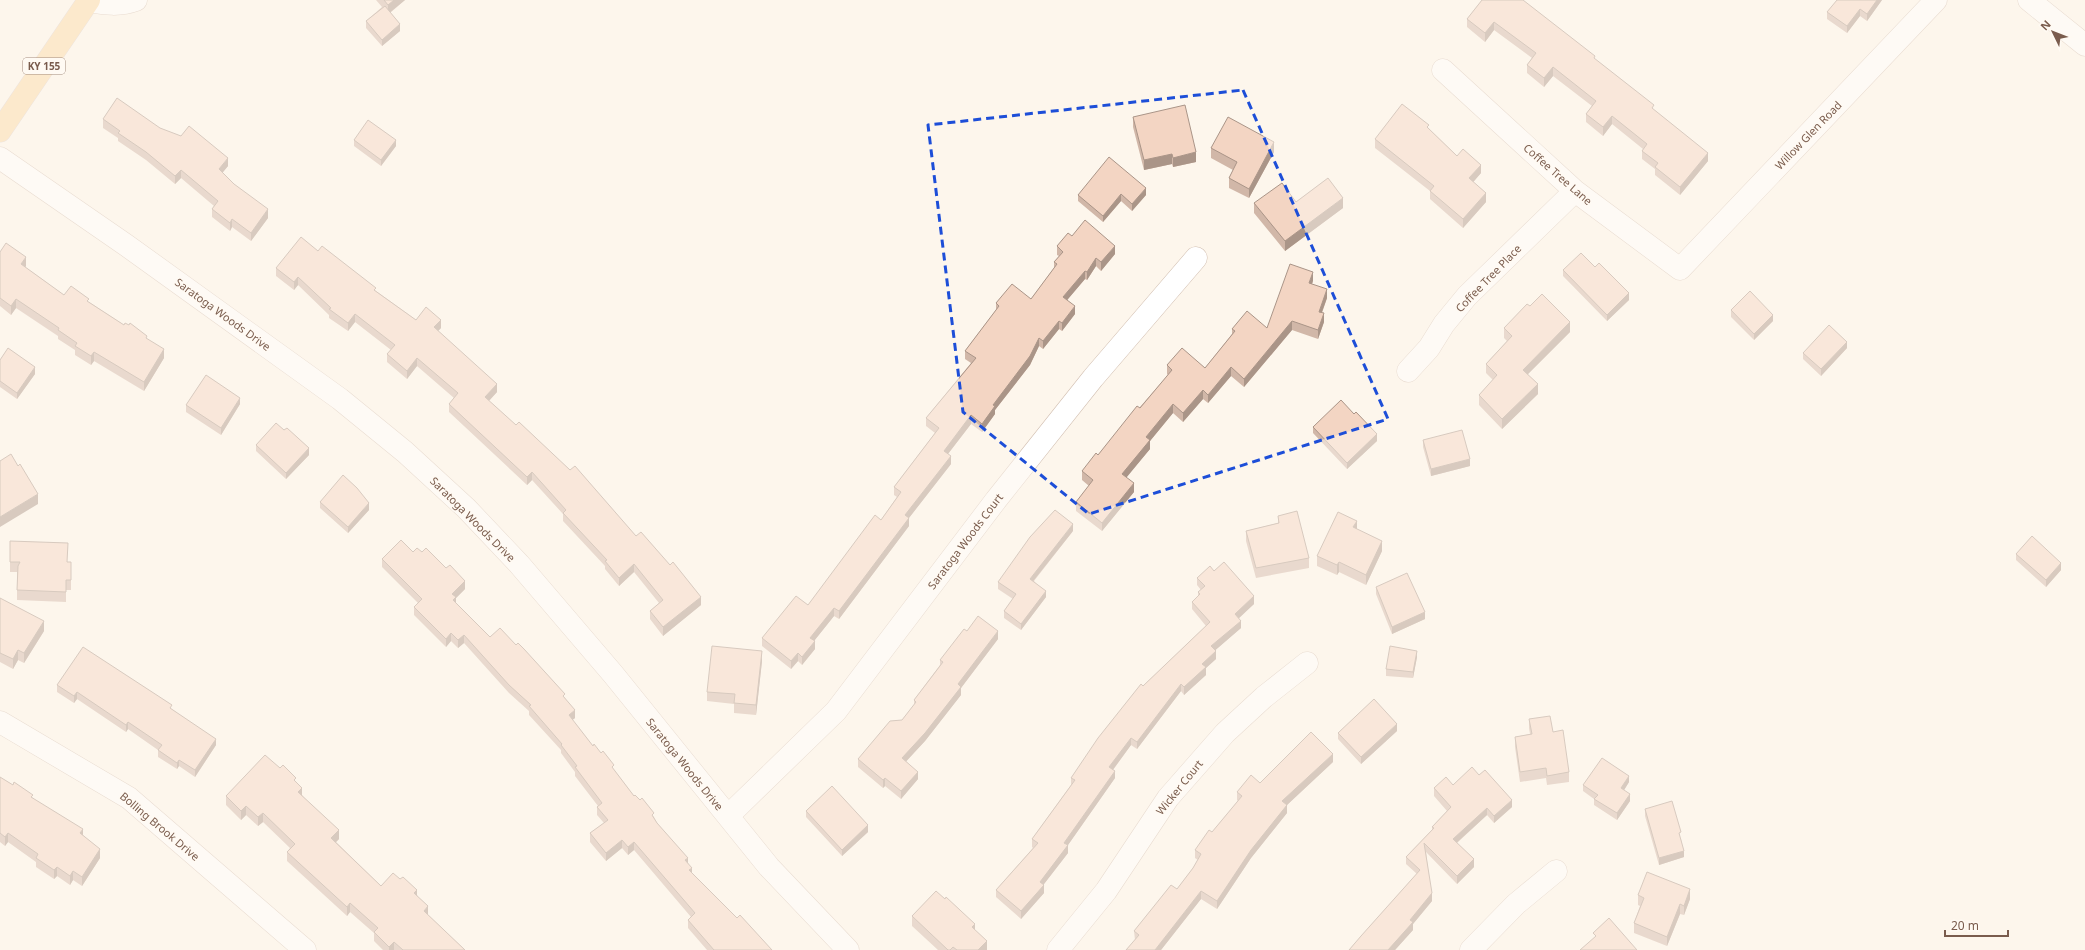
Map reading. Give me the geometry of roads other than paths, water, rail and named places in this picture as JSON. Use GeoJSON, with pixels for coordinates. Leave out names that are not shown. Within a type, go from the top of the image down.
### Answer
{"type":"FeatureCollection","features":[{"type":"Feature","properties":{"kind":"main road","name":"KY 155"},"geometry":{"type":"LineString","coordinates":[[0,131],[89,0]]}},
{"type":"Feature","properties":{"kind":"street"},"geometry":{"type":"LineString","coordinates":[[89,0],[105,4],[125,4],[136,0]]}},
{"type":"Feature","properties":{"kind":"street","name":"Willow Glen Road"},"geometry":{"type":"LineString","coordinates":[[1680,269],[1936,0]]}},
{"type":"Feature","properties":{"kind":"street"},"geometry":{"type":"LineString","coordinates":[[2029,0],[2085,45]]}},
{"type":"Feature","properties":{"kind":"street","name":"Coffee Tree Lane"},"geometry":{"type":"LineString","coordinates":[[1443,70],[1575,191],[1680,269]]}},
{"type":"Feature","properties":{"kind":"street","name":"Saratoga Woods Drive"},"geometry":{"type":"LineString","coordinates":[[0,158],[126,245],[340,399],[405,452],[466,508],[519,564],[613,674],[769,867],[848,950]]}},
{"type":"Feature","properties":{"kind":"street","name":"Coffee Tree Place"},"geometry":{"type":"LineString","coordinates":[[1408,371],[1429,348],[1444,324],[1467,296],[1575,191]]}},
{"type":"Feature","properties":{"kind":"street","name":"Saratoga Woods Court"},"geometry":{"type":"LineString","coordinates":[[728,816],[836,711],[996,500],[1093,378],[1196,258]]}},
{"type":"Feature","properties":{"kind":"street","name":"Wicker Court"},"geometry":{"type":"LineString","coordinates":[[1058,950],[1106,891],[1168,798],[1225,733],[1264,697],[1307,663]]}},
{"type":"Feature","properties":{"kind":"street","name":"Bolling Brook Drive"},"geometry":{"type":"LineString","coordinates":[[0,722],[129,798],[305,950]]}},
{"type":"Feature","properties":{"kind":"street"},"geometry":{"type":"LineString","coordinates":[[1471,950],[1516,904],[1556,871]]}}]}
